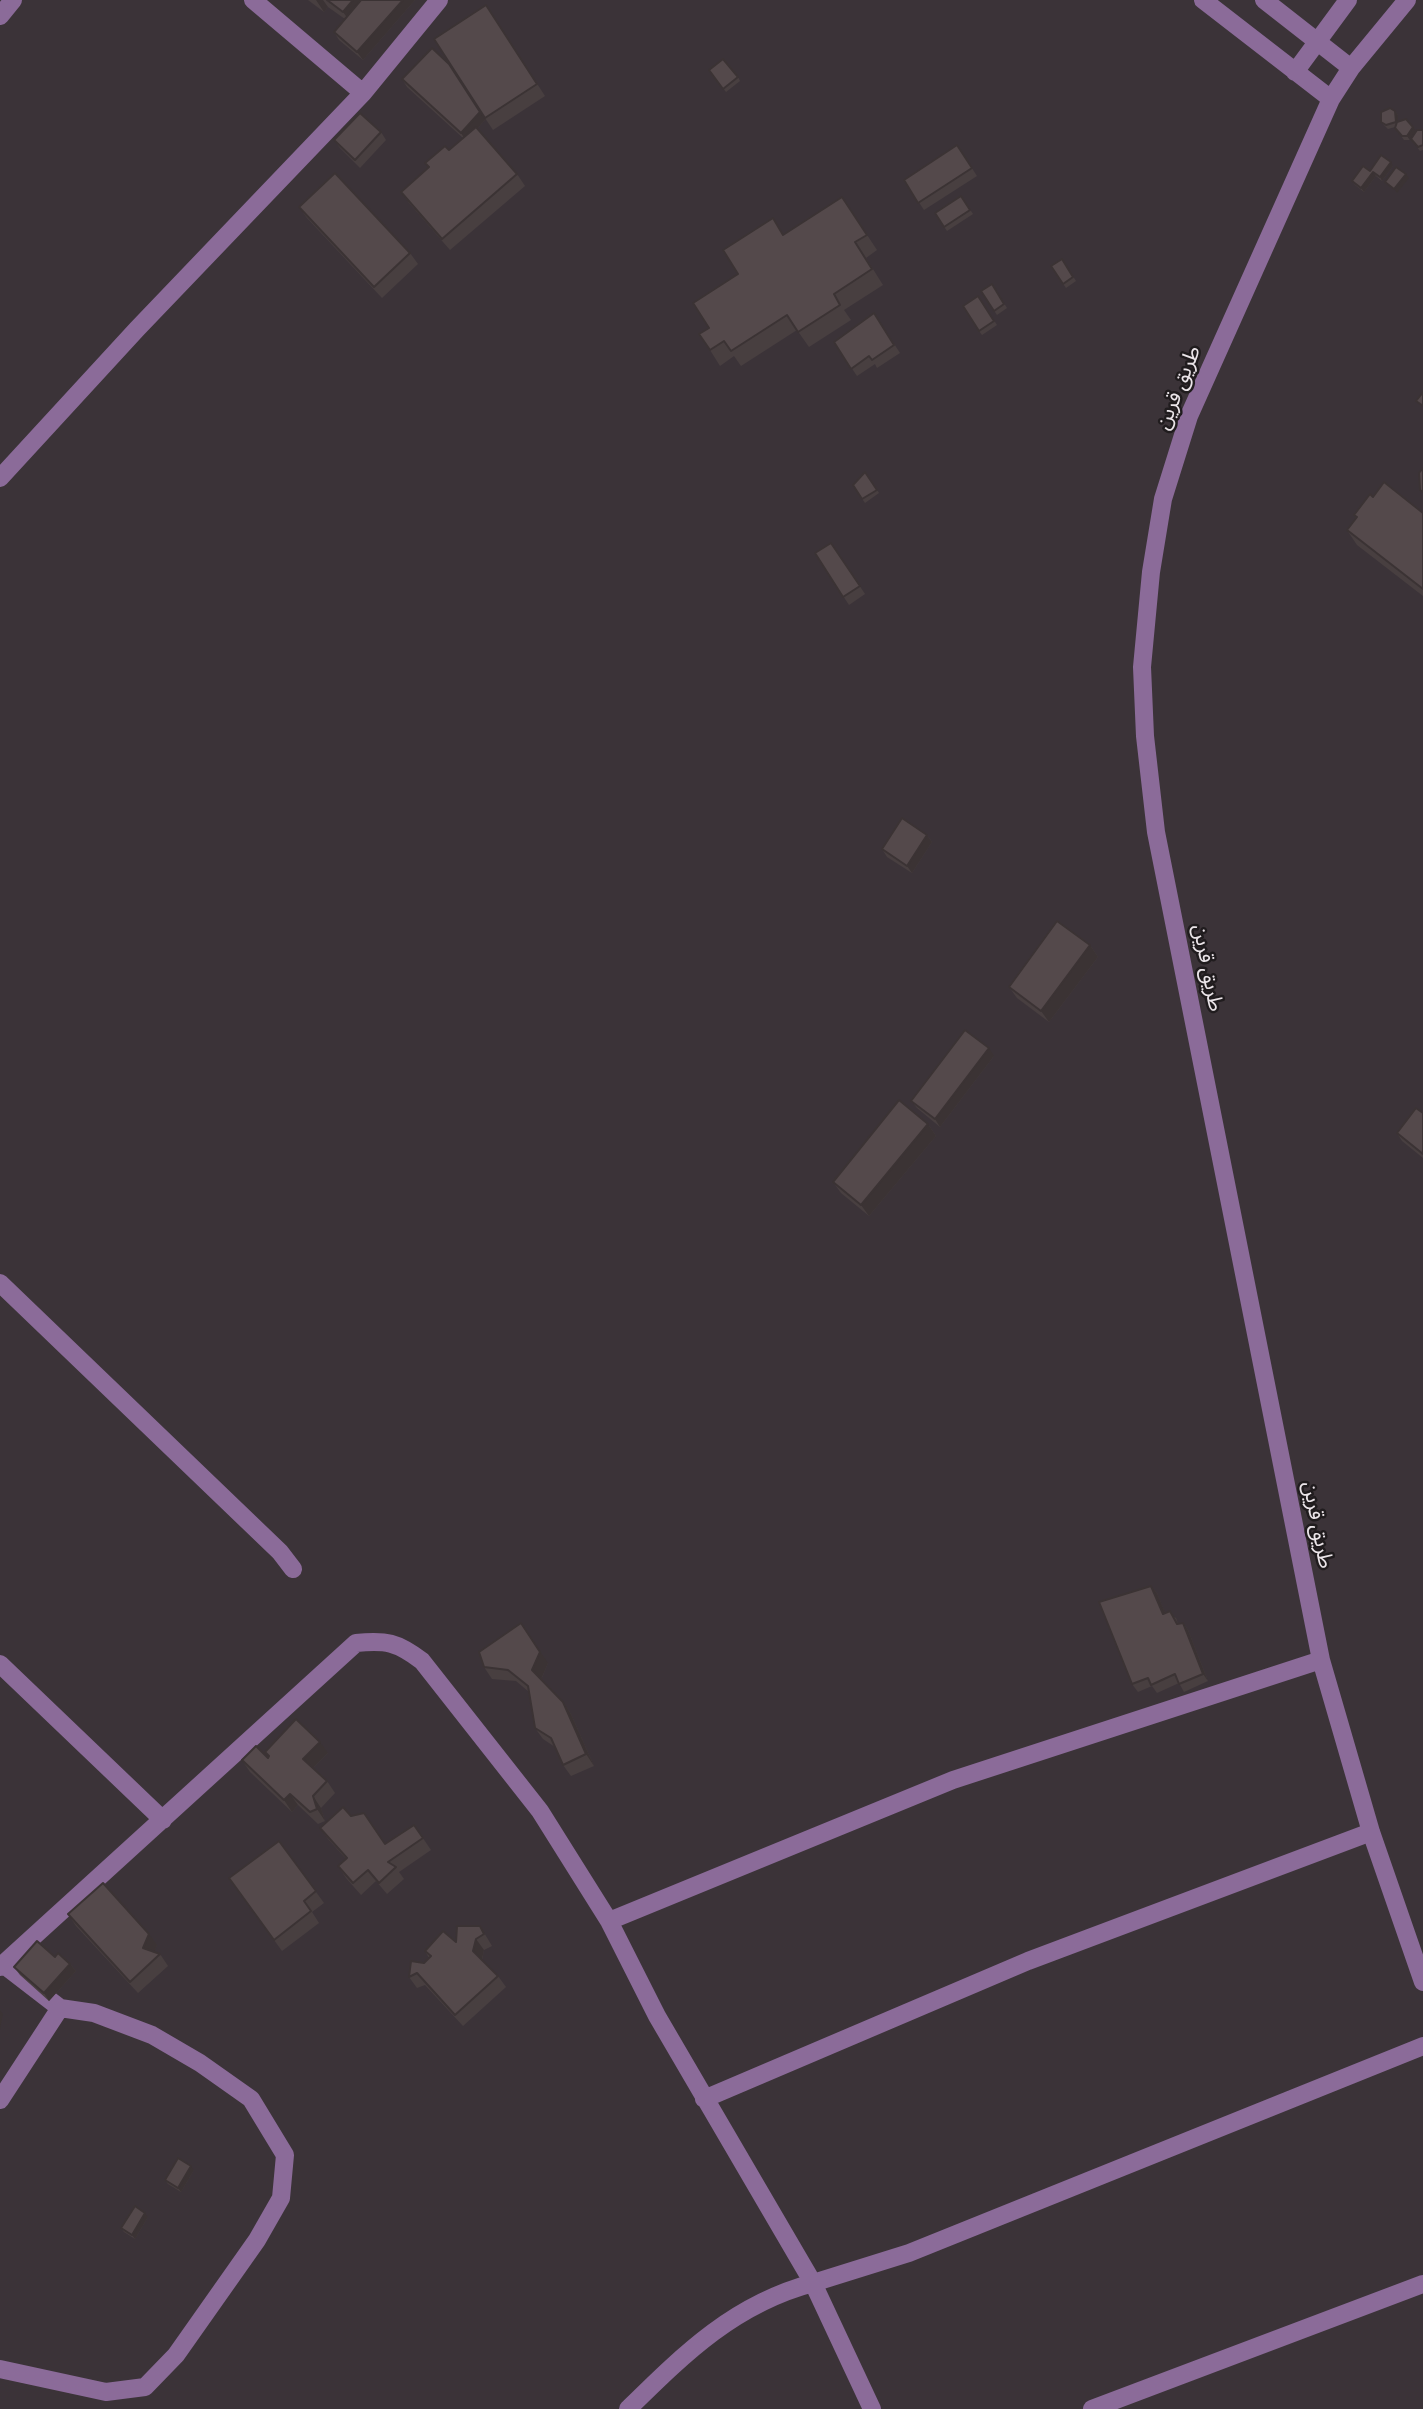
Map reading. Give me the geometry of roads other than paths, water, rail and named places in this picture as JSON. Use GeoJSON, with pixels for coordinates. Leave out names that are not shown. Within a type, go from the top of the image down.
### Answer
{"type":"FeatureCollection","features":[{"type":"Feature","properties":{"kind":"street"},"geometry":{"type":"LineString","coordinates":[[0,16],[13,0]]}},
{"type":"Feature","properties":{"kind":"street"},"geometry":{"type":"LineString","coordinates":[[253,0],[363,93]]}},
{"type":"Feature","properties":{"kind":"street"},"geometry":{"type":"LineString","coordinates":[[0,478],[137,329],[363,93],[439,0]]}},
{"type":"Feature","properties":{"kind":"street"},"geometry":{"type":"LineString","coordinates":[[1203,0],[1331,99]]}},
{"type":"Feature","properties":{"kind":"street"},"geometry":{"type":"LineString","coordinates":[[1264,0],[1351,68]]}},
{"type":"Feature","properties":{"kind":"street"},"geometry":{"type":"LineString","coordinates":[[1296,72],[1348,0]]}},
{"type":"Feature","properties":{"kind":"street","name":"طريق قرين"},"geometry":{"type":"LineString","coordinates":[[1407,0],[1351,68],[1331,99],[1189,416],[1163,499],[1151,572],[1142,667],[1145,736],[1156,832],[1321,1660],[1371,1832],[1423,1982]]}},
{"type":"Feature","properties":{"kind":"street"},"geometry":{"type":"LineString","coordinates":[[0,1283],[280,1552],[293,1569]]}},
{"type":"Feature","properties":{"kind":"street"},"geometry":{"type":"LineString","coordinates":[[0,2369],[106,2392],[145,2387],[176,2355],[257,2240],[281,2198],[285,2155],[251,2099],[200,2063],[152,2035],[94,2013],[60,2008],[2,1966],[356,1643],[383,1641],[404,1647],[422,1661],[540,1811],[609,1921],[657,2016],[813,2283],[872,2409]]}},
{"type":"Feature","properties":{"kind":"street"},"geometry":{"type":"LineString","coordinates":[[609,1921],[953,1780],[1321,1660]]}},
{"type":"Feature","properties":{"kind":"street"},"geometry":{"type":"LineString","coordinates":[[0,1664],[163,1820]]}},
{"type":"Feature","properties":{"kind":"street"},"geometry":{"type":"LineString","coordinates":[[704,2099],[1028,1961],[1371,1832]]}},
{"type":"Feature","properties":{"kind":"street"},"geometry":{"type":"LineString","coordinates":[[0,2100],[60,2008]]}},
{"type":"Feature","properties":{"kind":"street"},"geometry":{"type":"LineString","coordinates":[[628,2409],[697,2343],[751,2307],[782,2291],[909,2253],[1423,2046]]}},
{"type":"Feature","properties":{"kind":"street"},"geometry":{"type":"LineString","coordinates":[[1092,2409],[1423,2284]]}}]}
